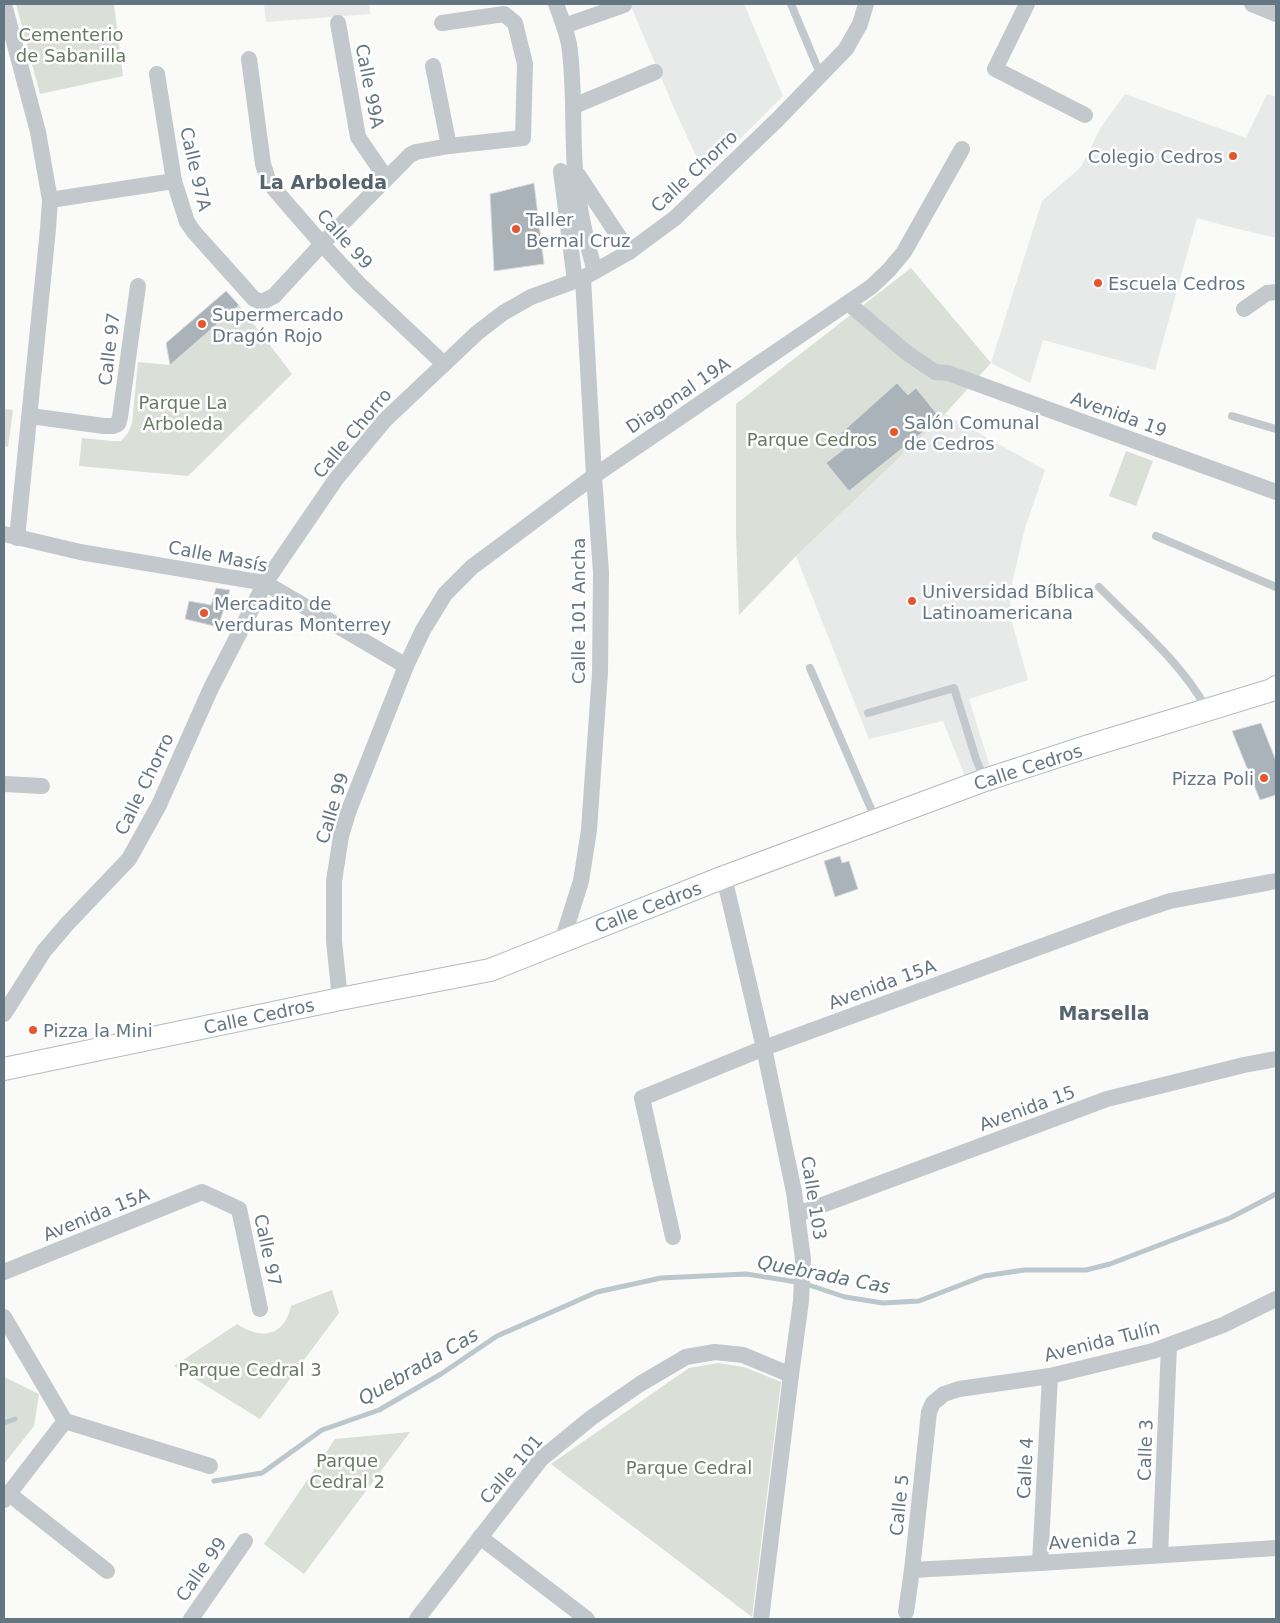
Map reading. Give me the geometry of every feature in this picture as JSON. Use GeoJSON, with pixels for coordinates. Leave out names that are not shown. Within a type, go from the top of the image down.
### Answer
{"type":"FeatureCollection","features":[{"type":"Feature","properties":{"kind":"street"},"geometry":{"type":"LineString","coordinates":[[4,4],[38,132],[50,200],[30,416],[11,536]]}},
{"type":"Feature","properties":{"kind":"street"},"geometry":{"type":"LineString","coordinates":[[556,4],[568,43],[574,106],[568,171],[584,276]]}},
{"type":"Feature","properties":{"kind":"street","name":"Calle Chorro"},"geometry":{"type":"LineString","coordinates":[[4,1014],[44,951],[129,859],[159,805],[210,688],[265,583],[336,479],[385,420],[477,333],[503,313],[531,297],[584,276],[630,252],[675,218],[822,76],[846,49],[860,24],[866,4]]}},
{"type":"Feature","properties":{"kind":"street"},"geometry":{"type":"LineString","coordinates":[[1027,4],[995,69],[1085,115]]}},
{"type":"Feature","properties":{"kind":"street"},"geometry":{"type":"LineString","coordinates":[[1252,4],[1276,14]]}},
{"type":"Feature","properties":{"kind":"street"},"geometry":{"type":"LineString","coordinates":[[564,26],[624,5]]}},
{"type":"Feature","properties":{"kind":"street"},"geometry":{"type":"LineString","coordinates":[[322,244],[410,155],[416,152],[449,146],[523,138],[525,64],[515,23],[504,14],[442,23]]}},
{"type":"Feature","properties":{"kind":"street","name":"Calle 99A"},"geometry":{"type":"LineString","coordinates":[[338,23],[358,137],[386,178]]}},
{"type":"Feature","properties":{"kind":"street","name":"Calle 99"},"geometry":{"type":"LineString","coordinates":[[250,59],[263,164],[268,180],[322,244],[359,284],[444,364]]}},
{"type":"Feature","properties":{"kind":"street"},"geometry":{"type":"LineString","coordinates":[[433,66],[449,146]]}},
{"type":"Feature","properties":{"kind":"street"},"geometry":{"type":"LineString","coordinates":[[574,106],[655,72]]}},
{"type":"Feature","properties":{"kind":"street","name":"Calle 97A"},"geometry":{"type":"LineString","coordinates":[[158,74],[174,180],[187,222],[254,299],[262,302],[274,296],[322,244]]}},
{"type":"Feature","properties":{"kind":"street","name":"Diagonal 19A"},"geometry":{"type":"LineString","coordinates":[[406,666],[423,630],[445,594],[472,567],[594,476],[871,287],[904,252],[962,149]]}},
{"type":"Feature","properties":{"kind":"street"},"geometry":{"type":"LineString","coordinates":[[568,171],[630,252]]}},
{"type":"Feature","properties":{"kind":"street"},"geometry":{"type":"LineString","coordinates":[[568,171],[584,235],[584,276]]}},
{"type":"Feature","properties":{"kind":"street"},"geometry":{"type":"LineString","coordinates":[[50,200],[174,180]]}},
{"type":"Feature","properties":{"kind":"street","name":"Calle 101 Ancha"},"geometry":{"type":"LineString","coordinates":[[562,941],[581,880],[589,830],[600,672],[601,572],[584,276]]}},
{"type":"Feature","properties":{"kind":"street","name":"Calle 97"},"geometry":{"type":"LineString","coordinates":[[30,416],[113,426],[118,424],[138,286]]}},
{"type":"Feature","properties":{"kind":"street"},"geometry":{"type":"LineString","coordinates":[[1244,309],[1267,293],[1276,292]]}},
{"type":"Feature","properties":{"kind":"street","name":"Avenida 19"},"geometry":{"type":"LineString","coordinates":[[848,302],[907,353],[935,372],[948,373],[1276,492]]}},
{"type":"Feature","properties":{"kind":"street","name":"Calle Masís"},"geometry":{"type":"LineString","coordinates":[[11,536],[80,552],[265,583],[406,666]]}},
{"type":"Feature","properties":{"kind":"street","name":"Calle 99"},"geometry":{"type":"LineString","coordinates":[[340,999],[334,941],[334,881],[341,836],[349,810],[406,666]]}},
{"type":"Feature","properties":{"kind":"street","name":"Calle Cedros"},"geometry":{"type":"LineString","coordinates":[[4,1070],[340,999],[490,970],[724,877],[985,780],[1207,710],[1275,694]]}},
{"type":"Feature","properties":{"kind":"street"},"geometry":{"type":"LineString","coordinates":[[4,784],[42,786]]}},
{"type":"Feature","properties":{"kind":"street","name":"Calle 103"},"geometry":{"type":"LineString","coordinates":[[724,877],[764,1048],[794,1192],[803,1259],[801,1301],[762,1619]]}},
{"type":"Feature","properties":{"kind":"street","name":"Avenida 15A"},"geometry":{"type":"LineString","coordinates":[[673,1237],[642,1098],[764,1048],[1119,918],[1170,901],[1276,881]]}},
{"type":"Feature","properties":{"kind":"street","name":"Avenida 15"},"geometry":{"type":"LineString","coordinates":[[798,1214],[1106,1099],[1276,1059]]}},
{"type":"Feature","properties":{"kind":"street","name":"Calle 97"},"geometry":{"type":"LineString","coordinates":[[202,1192],[239,1210],[260,1309]]}},
{"type":"Feature","properties":{"kind":"street","name":"Avenida 15A"},"geometry":{"type":"LineString","coordinates":[[4,1272],[202,1192]]}},
{"type":"Feature","properties":{"kind":"street","name":"Avenida Tulín"},"geometry":{"type":"LineString","coordinates":[[933,1403],[944,1394],[959,1389],[1050,1376],[1169,1346],[1224,1325],[1276,1299]]}},
{"type":"Feature","properties":{"kind":"street"},"geometry":{"type":"LineString","coordinates":[[4,1317],[65,1421],[210,1466]]}},
{"type":"Feature","properties":{"kind":"street","name":"Calle 3"},"geometry":{"type":"LineString","coordinates":[[1160,1555],[1169,1346]]}},
{"type":"Feature","properties":{"kind":"street","name":"Calle 101"},"geometry":{"type":"LineString","coordinates":[[417,1619],[541,1459],[591,1418],[640,1384],[686,1357],[715,1352],[743,1355],[791,1374]]}},
{"type":"Feature","properties":{"kind":"street","name":"Calle 4"},"geometry":{"type":"LineString","coordinates":[[1040,1563],[1050,1376]]}},
{"type":"Feature","properties":{"kind":"street","name":"Calle 5"},"geometry":{"type":"LineString","coordinates":[[906,1612],[927,1422],[933,1403]]}},
{"type":"Feature","properties":{"kind":"street"},"geometry":{"type":"LineString","coordinates":[[65,1421],[6,1496],[107,1571]]}},
{"type":"Feature","properties":{"kind":"street"},"geometry":{"type":"LineString","coordinates":[[480,1537],[587,1619]]}},
{"type":"Feature","properties":{"kind":"street","name":"Calle 99"},"geometry":{"type":"LineString","coordinates":[[191,1619],[245,1541]]}},
{"type":"Feature","properties":{"kind":"street","name":"Avenida 2"},"geometry":{"type":"LineString","coordinates":[[912,1570],[1276,1548]]}},
{"type":"Feature","properties":{"kind":"lane"},"geometry":{"type":"LineString","coordinates":[[791,4],[822,76]]}},
{"type":"Feature","properties":{"kind":"lane"},"geometry":{"type":"LineString","coordinates":[[1232,416],[1276,429]]}},
{"type":"Feature","properties":{"kind":"lane"},"geometry":{"type":"LineString","coordinates":[[1156,536],[1276,587]]}},
{"type":"Feature","properties":{"kind":"lane"},"geometry":{"type":"LineString","coordinates":[[1099,587],[1167,656],[1196,690],[1207,710]]}},
{"type":"Feature","properties":{"kind":"lane"},"geometry":{"type":"LineString","coordinates":[[810,668],[876,821]]}},
{"type":"Feature","properties":{"kind":"lane"},"geometry":{"type":"LineString","coordinates":[[868,713],[954,688],[976,759],[985,780]]}},
{"type":"Feature","properties":{"kind":"shaded area"},"geometry":{"type":"Polygon","coordinates":[[[264,4],[369,4],[371,14],[266,22],[264,4]]]}},
{"type":"Feature","properties":{"kind":"shaded area"},"geometry":{"type":"Polygon","coordinates":[[[630,4],[744,4],[783,96],[709,170],[699,162],[630,4]]]}},
{"type":"Feature","properties":{"kind":"shaded area","name":"Escuela Cedros"},"geometry":{"type":"Polygon","coordinates":[[[1125,94],[1246,138],[1267,94],[1276,97],[1276,238],[1197,218],[1155,370],[1043,340],[1030,383],[991,363],[1042,201],[1081,167],[1101,127],[1125,94]]]}},
{"type":"Feature","properties":{"kind":"shaded area","name":"Universidad Bíblica Latinoamericana"},"geometry":{"type":"Polygon","coordinates":[[[945,414],[1045,470],[1025,528],[1011,587],[1010,615],[1028,680],[969,699],[991,770],[966,779],[943,721],[869,739],[796,556],[945,414]]]}},
{"type":"Feature","properties":{"kind":"green space","name":"Cementerio de Sabanilla"},"geometry":{"type":"Polygon","coordinates":[[[16,4],[114,4],[123,76],[40,94],[16,4]]]}},
{"type":"Feature","properties":{"kind":"green space","name":"Parque Cedros"},"geometry":{"type":"Polygon","coordinates":[[[911,268],[991,363],[945,414],[796,556],[739,615],[736,534],[736,404],[911,268]]]}},
{"type":"Feature","properties":{"kind":"green space","name":"Parque La Arboleda"},"geometry":{"type":"Polygon","coordinates":[[[239,305],[292,374],[188,476],[79,466],[82,438],[121,441],[128,433],[132,423],[138,362],[170,365],[239,305]]]}},
{"type":"Feature","properties":{"kind":"green space"},"geometry":{"type":"Polygon","coordinates":[[[4,409],[13,410],[8,447],[4,446],[4,409]]]}},
{"type":"Feature","properties":{"kind":"green space"},"geometry":{"type":"Polygon","coordinates":[[[1126,451],[1153,461],[1136,506],[1109,496],[1126,451]]]}},
{"type":"Feature","properties":{"kind":"green space","name":"Parque Cedral 3"},"geometry":{"type":"Polygon","coordinates":[[[332,1290],[339,1313],[260,1419],[174,1366],[237,1324],[263,1334],[277,1330],[288,1316],[291,1306],[332,1290]]]}},
{"type":"Feature","properties":{"kind":"green space","name":"Parque Cedral"},"geometry":{"type":"Polygon","coordinates":[[[718,1363],[744,1367],[781,1382],[752,1617],[551,1464],[689,1368],[718,1363]]]}},
{"type":"Feature","properties":{"kind":"green space"},"geometry":{"type":"Polygon","coordinates":[[[4,1377],[39,1394],[34,1426],[4,1464],[4,1377]]]}},
{"type":"Feature","properties":{"kind":"green space","name":"Parque Cedral 2"},"geometry":{"type":"Polygon","coordinates":[[[410,1432],[304,1574],[264,1544],[335,1439],[410,1432]]]}},
{"type":"Feature","properties":{"kind":"building","name":"Taller Bernal Cruz"},"geometry":{"type":"Polygon","coordinates":[[[534,183],[544,264],[494,271],[490,194],[534,183]]]}},
{"type":"Feature","properties":{"kind":"building","name":"Supermercado Dragón Rojo"},"geometry":{"type":"Polygon","coordinates":[[[226,291],[239,305],[170,365],[166,343],[226,291]]]}},
{"type":"Feature","properties":{"kind":"building","name":"Salón Comunal de Cedros"},"geometry":{"type":"Polygon","coordinates":[[[897,383],[908,395],[916,388],[940,418],[849,491],[826,463],[848,446],[839,435],[897,383]]]}},
{"type":"Feature","properties":{"kind":"building","name":"Mercadito de verduras Monterrey"},"geometry":{"type":"Polygon","coordinates":[[[216,588],[230,590],[218,627],[185,619],[189,601],[211,605],[216,588]]]}},
{"type":"Feature","properties":{"kind":"building","name":"Pizza Poli"},"geometry":{"type":"Polygon","coordinates":[[[1261,723],[1276,761],[1276,795],[1260,800],[1232,731],[1261,723]]]}},
{"type":"Feature","properties":{"kind":"building"},"geometry":{"type":"Polygon","coordinates":[[[840,856],[842,863],[849,861],[858,889],[835,897],[824,861],[840,856]]]}},
{"type":"Feature","properties":{"kind":"waterway","name":"Quebrada Cas"},"geometry":{"type":"LineString","coordinates":[[214,1481],[262,1473],[322,1430],[379,1410],[441,1374],[497,1336],[597,1292],[661,1278],[746,1274],[803,1283],[845,1297],[883,1303],[919,1301],[984,1276],[1024,1270],[1086,1270],[1110,1264],[1230,1218],[1276,1194]]}},
{"type":"Feature","properties":{"kind":"waterway","name":"Quebrada Cas"},"geometry":{"type":"LineString","coordinates":[[4,1423],[15,1419]]}},
{"type":"Feature","properties":{"kind":"place","name":"Colegio Cedros"},"geometry":{"type":"Point","coordinates":[1233,156]}},
{"type":"Feature","properties":{"kind":"place","name":"Taller Bernal Cruz"},"geometry":{"type":"Point","coordinates":[516,229]}},
{"type":"Feature","properties":{"kind":"place","name":"Escuela Cedros"},"geometry":{"type":"Point","coordinates":[1098,283]}},
{"type":"Feature","properties":{"kind":"place","name":"Supermercado Dragón Rojo"},"geometry":{"type":"Point","coordinates":[202,324]}},
{"type":"Feature","properties":{"kind":"place","name":"Salón Comunal de Cedros"},"geometry":{"type":"Point","coordinates":[894,432]}},
{"type":"Feature","properties":{"kind":"place","name":"Universidad Bíblica Latinoamericana"},"geometry":{"type":"Point","coordinates":[912,601]}},
{"type":"Feature","properties":{"kind":"place","name":"Mercadito de verduras Monterrey"},"geometry":{"type":"Point","coordinates":[204,613]}},
{"type":"Feature","properties":{"kind":"place","name":"Pizza Poli"},"geometry":{"type":"Point","coordinates":[1264,778]}},
{"type":"Feature","properties":{"kind":"place","name":"Pizza la Mini"},"geometry":{"type":"Point","coordinates":[33,1030]}},
{"type":"Feature","properties":{"kind":"district","name":"La Arboleda"},"geometry":{"type":"Point","coordinates":[323,182]}},
{"type":"Feature","properties":{"kind":"district","name":"Marsella"},"geometry":{"type":"Point","coordinates":[1104,1013]}}]}
